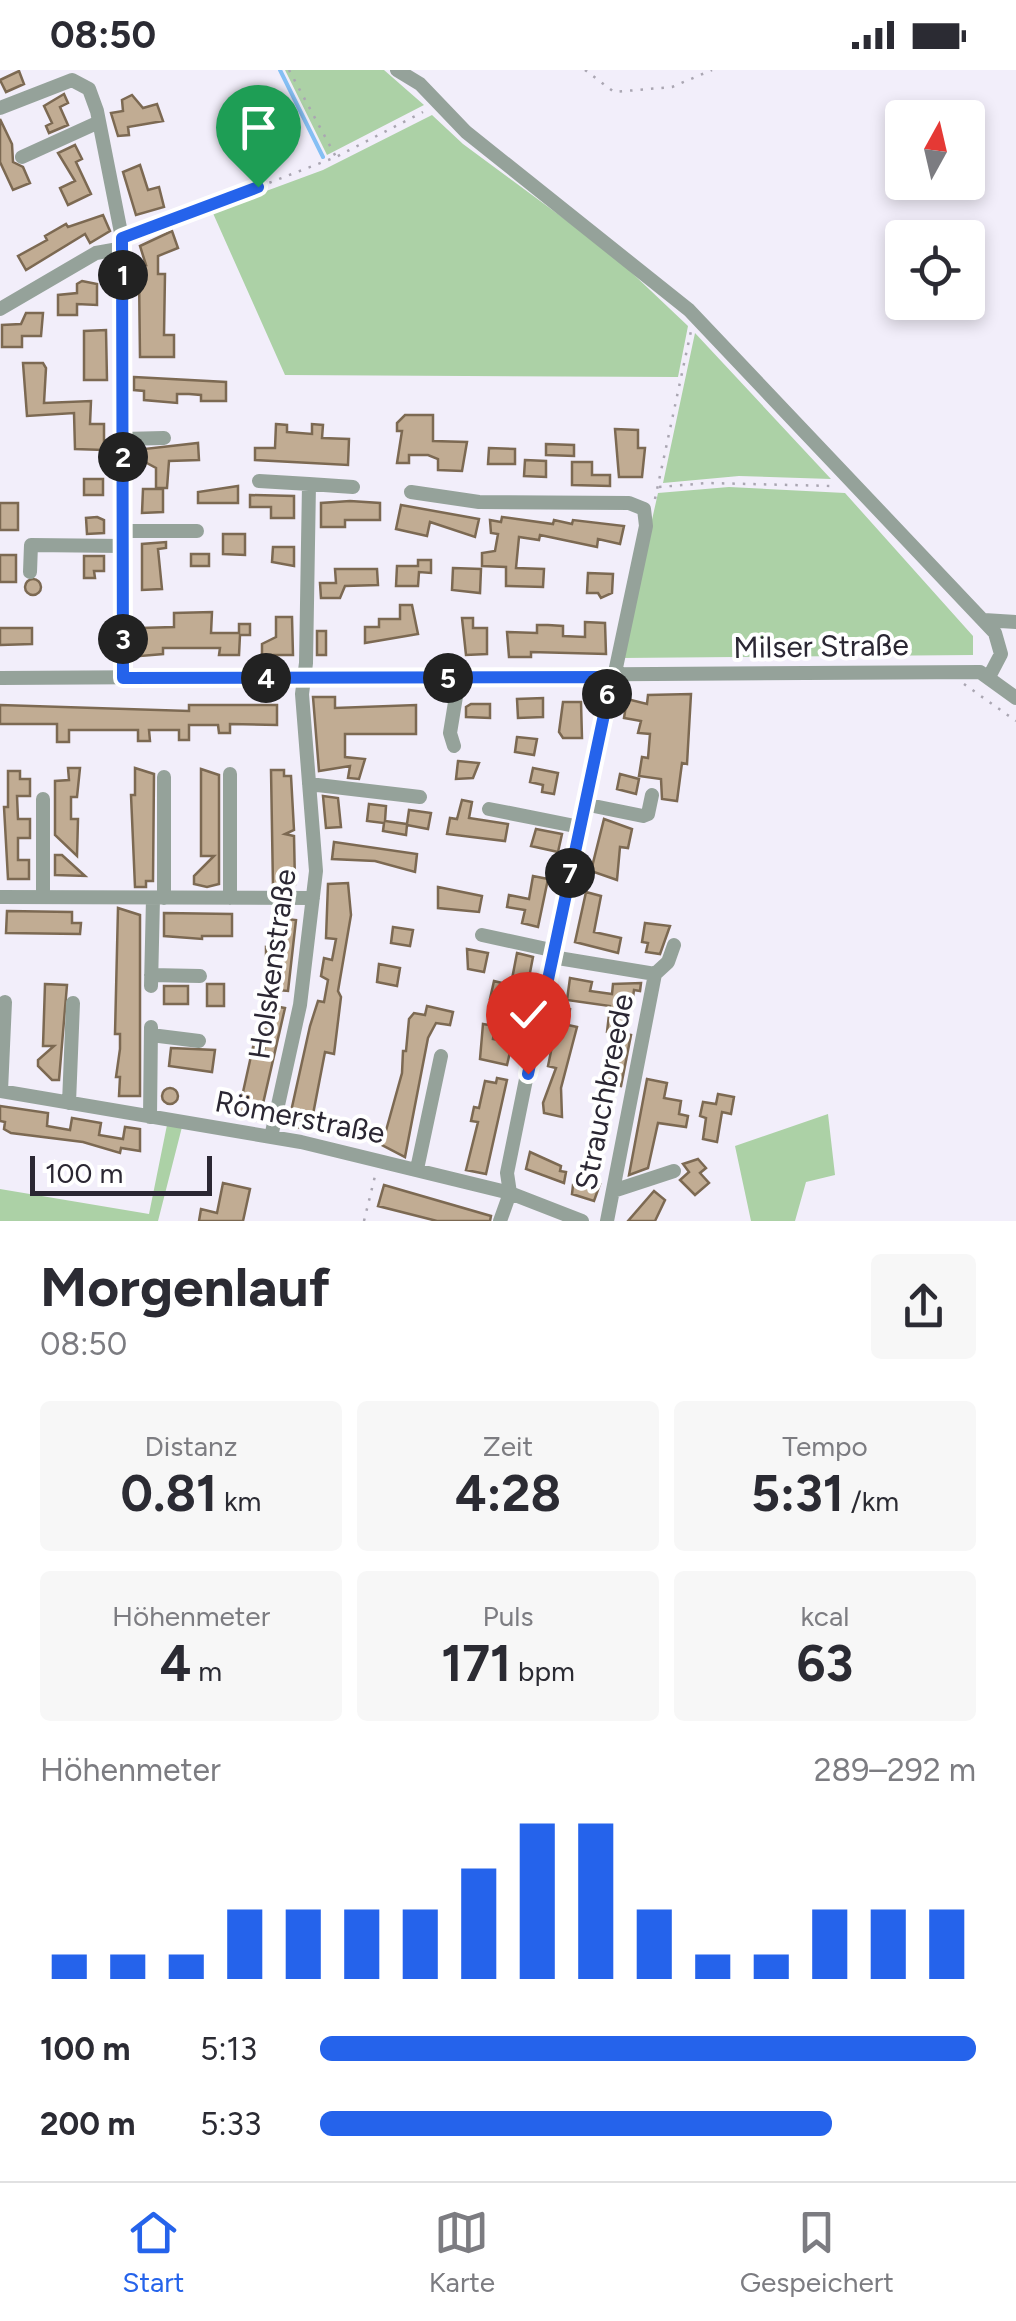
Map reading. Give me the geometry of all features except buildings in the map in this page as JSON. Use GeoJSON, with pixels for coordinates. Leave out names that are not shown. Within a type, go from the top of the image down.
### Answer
{"type":"FeatureCollection","features":[{"type":"Feature","properties":{"kind":"street"},"geometry":{"type":"LineString","coordinates":[[397,70],[420,84],[466,132],[689,310],[995,632],[1000,654],[990,675],[1016,698]]}},
{"type":"Feature","properties":{"kind":"street"},"geometry":{"type":"LineString","coordinates":[[0,108],[72,80],[89,89],[99,122],[123,243],[123,678]]}},
{"type":"Feature","properties":{"kind":"street"},"geometry":{"type":"LineString","coordinates":[[22,157],[99,122]]}},
{"type":"Feature","properties":{"kind":"street"},"geometry":{"type":"LineString","coordinates":[[0,309],[96,253],[180,217]]}},
{"type":"Feature","properties":{"kind":"street"},"geometry":{"type":"LineString","coordinates":[[123,439],[164,438]]}},
{"type":"Feature","properties":{"kind":"street"},"geometry":{"type":"LineString","coordinates":[[260,481],[353,487]]}},
{"type":"Feature","properties":{"kind":"street","name":"Holskenstraße"},"geometry":{"type":"LineString","coordinates":[[271,1137],[300,1006],[316,871],[303,678],[308,484]]}},
{"type":"Feature","properties":{"kind":"street"},"geometry":{"type":"LineString","coordinates":[[411,492],[479,502],[629,503],[644,509],[646,526],[507,1172],[510,1192],[500,1221]]}},
{"type":"Feature","properties":{"kind":"street"},"geometry":{"type":"LineString","coordinates":[[30,572],[31,546],[197,531]]}},
{"type":"Feature","properties":{"kind":"street"},"geometry":{"type":"LineString","coordinates":[[984,620],[1016,622]]}},
{"type":"Feature","properties":{"kind":"street","name":"Milser Straße"},"geometry":{"type":"LineString","coordinates":[[0,678],[964,672],[990,675]]}},
{"type":"Feature","properties":{"kind":"street"},"geometry":{"type":"LineString","coordinates":[[454,746],[450,733],[459,678]]}},
{"type":"Feature","properties":{"kind":"street"},"geometry":{"type":"LineString","coordinates":[[230,774],[230,898]]}},
{"type":"Feature","properties":{"kind":"street"},"geometry":{"type":"LineString","coordinates":[[164,777],[151,981],[200,976]]}},
{"type":"Feature","properties":{"kind":"street"},"geometry":{"type":"LineString","coordinates":[[308,784],[420,797]]}},
{"type":"Feature","properties":{"kind":"street"},"geometry":{"type":"LineString","coordinates":[[584,804],[643,816],[648,814],[652,795]]}},
{"type":"Feature","properties":{"kind":"street"},"geometry":{"type":"LineString","coordinates":[[42,897],[43,799]]}},
{"type":"Feature","properties":{"kind":"street"},"geometry":{"type":"LineString","coordinates":[[489,808],[580,827]]}},
{"type":"Feature","properties":{"kind":"street"},"geometry":{"type":"LineString","coordinates":[[0,897],[313,898]]}},
{"type":"Feature","properties":{"kind":"street"},"geometry":{"type":"LineString","coordinates":[[482,935],[655,974],[668,962],[674,945]]}},
{"type":"Feature","properties":{"kind":"street","name":"Strauchbreede"},"geometry":{"type":"LineString","coordinates":[[607,1221],[655,974]]}},
{"type":"Feature","properties":{"kind":"street"},"geometry":{"type":"LineString","coordinates":[[1,1091],[5,1002]]}},
{"type":"Feature","properties":{"kind":"street"},"geometry":{"type":"LineString","coordinates":[[69,1102],[73,1003]]}},
{"type":"Feature","properties":{"kind":"street"},"geometry":{"type":"LineString","coordinates":[[150,1117],[151,1031],[199,1041]]}},
{"type":"Feature","properties":{"kind":"street"},"geometry":{"type":"LineString","coordinates":[[417,1169],[441,1056]]}},
{"type":"Feature","properties":{"kind":"street","name":"Römerstraße"},"geometry":{"type":"LineString","coordinates":[[1,1091],[271,1137],[378,1160],[510,1192],[516,1199],[582,1221]]}},
{"type":"Feature","properties":{"kind":"street"},"geometry":{"type":"LineString","coordinates":[[612,1191],[674,1172]]}},
{"type":"Feature","properties":{"kind":"path"},"geometry":{"type":"LineString","coordinates":[[289,70],[336,157]]}},
{"type":"Feature","properties":{"kind":"path"},"geometry":{"type":"LineString","coordinates":[[585,70],[614,92],[672,87],[712,70]]}},
{"type":"Feature","properties":{"kind":"path"},"geometry":{"type":"LineString","coordinates":[[180,217],[336,157],[423,112]]}},
{"type":"Feature","properties":{"kind":"path"},"geometry":{"type":"LineString","coordinates":[[644,509],[654,504],[691,331]]}},
{"type":"Feature","properties":{"kind":"path"},"geometry":{"type":"LineString","coordinates":[[658,487],[706,483],[832,486]]}},
{"type":"Feature","properties":{"kind":"path"},"geometry":{"type":"LineString","coordinates":[[964,672],[964,687],[1016,721]]}},
{"type":"Feature","properties":{"kind":"path"},"geometry":{"type":"LineString","coordinates":[[364,1221],[378,1160]]}},
{"type":"Feature","properties":{"kind":"green space"},"geometry":{"type":"Polygon","coordinates":[[[285,70],[384,70],[424,105],[327,155],[285,70]]]}},
{"type":"Feature","properties":{"kind":"green space"},"geometry":{"type":"Polygon","coordinates":[[[432,115],[463,144],[612,254],[688,326],[678,377],[285,375],[212,211],[323,170],[432,115]]]}},
{"type":"Feature","properties":{"kind":"green space"},"geometry":{"type":"Polygon","coordinates":[[[695,333],[831,479],[739,476],[663,483],[695,333]]]}},
{"type":"Feature","properties":{"kind":"green space"},"geometry":{"type":"Polygon","coordinates":[[[729,487],[845,493],[973,636],[973,655],[621,658],[658,493],[729,487]]]}},
{"type":"Feature","properties":{"kind":"green space"},"geometry":{"type":"Polygon","coordinates":[[[828,1114],[835,1175],[806,1182],[795,1221],[751,1221],[735,1146],[828,1114]]]}},
{"type":"Feature","properties":{"kind":"green space"},"geometry":{"type":"Polygon","coordinates":[[[167,1125],[182,1127],[158,1221],[0,1221],[0,1189],[149,1214],[167,1125]]]}},
{"type":"Feature","properties":{"kind":"waterway"},"geometry":{"type":"LineString","coordinates":[[280,70],[323,157]]}},
{"type":"Feature","properties":{"kind":"route"},"geometry":{"type":"LineString","coordinates":[[258,187],[122,238],[123,678],[612,677],[528,1074]]}}]}
